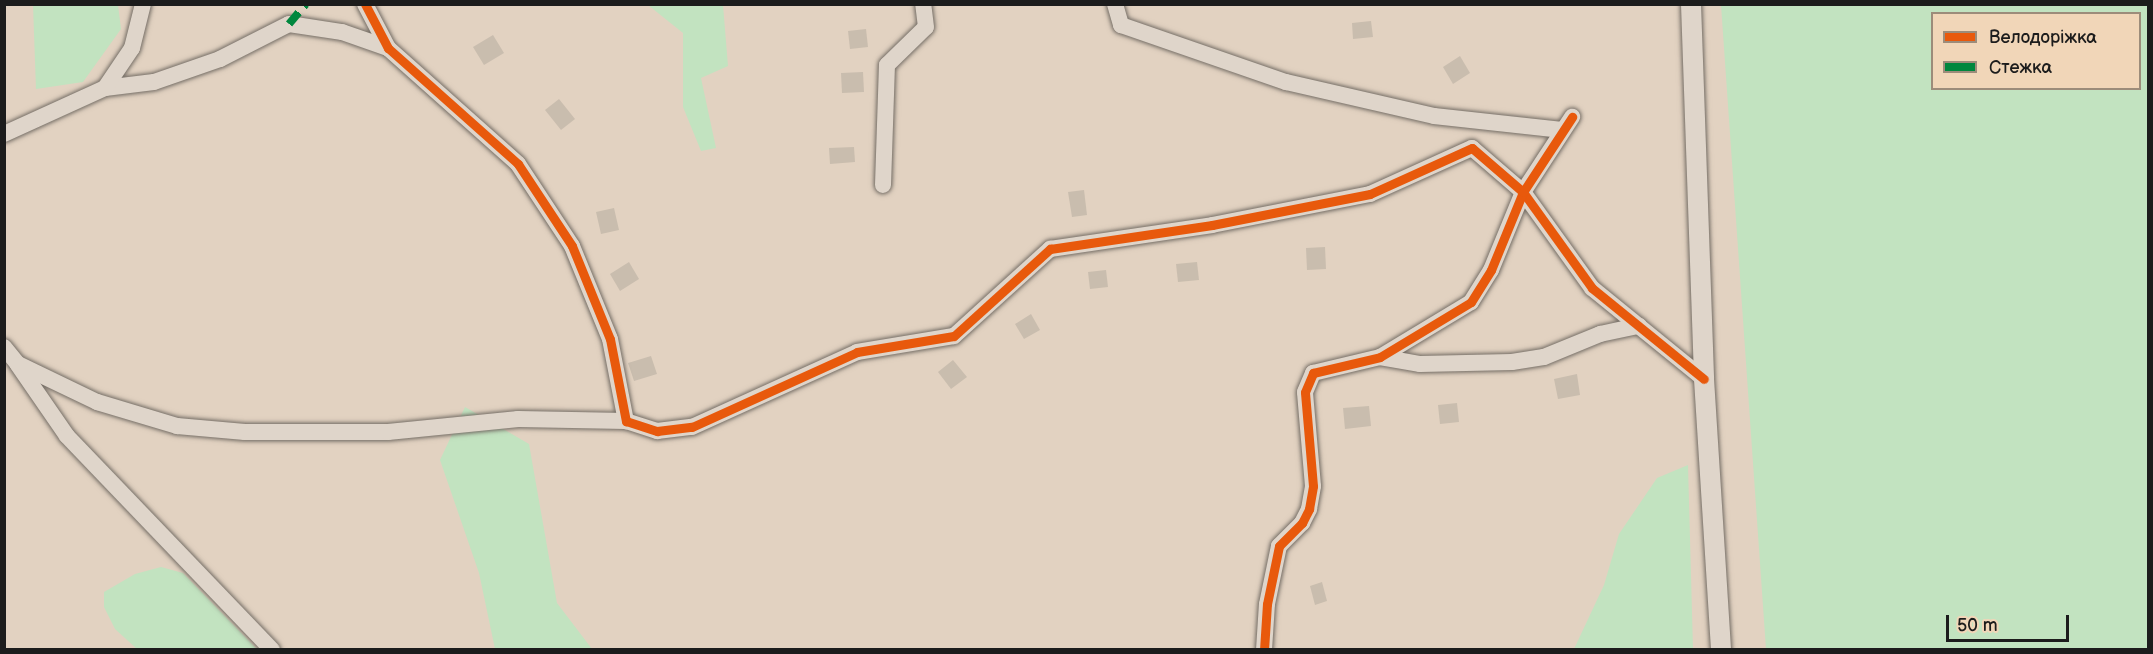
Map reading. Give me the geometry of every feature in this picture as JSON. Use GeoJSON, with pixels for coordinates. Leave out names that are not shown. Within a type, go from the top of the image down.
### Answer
{"type":"FeatureCollection","features":[{"type":"Feature","properties":{"kind":"street"},"geometry":{"type":"LineString","coordinates":[[105,88],[132,48],[143,4]]}},
{"type":"Feature","properties":{"kind":"street"},"geometry":{"type":"LineString","coordinates":[[365,4],[388,48],[518,164],[572,246],[610,339],[626,421]]}},
{"type":"Feature","properties":{"kind":"street"},"geometry":{"type":"LineString","coordinates":[[884,184],[887,65],[926,27],[922,4]]}},
{"type":"Feature","properties":{"kind":"street"},"geometry":{"type":"LineString","coordinates":[[1115,4],[1121,25],[1286,82],[1434,116],[1567,124],[1523,192],[1491,270],[1471,302],[1380,357],[1313,373],[1305,392],[1313,486],[1302,523],[1279,546],[1267,604],[1264,650]]}},
{"type":"Feature","properties":{"kind":"street"},"geometry":{"type":"LineString","coordinates":[[1691,4],[1704,379],[1721,650]]}},
{"type":"Feature","properties":{"kind":"street"},"geometry":{"type":"LineString","coordinates":[[4,134],[105,88],[154,82],[209,63],[289,24],[342,32],[388,48]]}},
{"type":"Feature","properties":{"kind":"street"},"geometry":{"type":"LineString","coordinates":[[18,364],[97,402],[177,426],[245,432],[388,432],[518,419],[626,421],[657,431],[692,428],[857,352],[954,336],[1050,249],[1190,229],[1370,194],[1472,148],[1523,192],[1592,288],[1704,379]]}},
{"type":"Feature","properties":{"kind":"street"},"geometry":{"type":"LineString","coordinates":[[1380,357],[1420,364],[1512,362],[1569,350],[1600,334],[1639,326]]}},
{"type":"Feature","properties":{"kind":"street"},"geometry":{"type":"LineString","coordinates":[[4,347],[67,436],[273,650]]}},
{"type":"Feature","properties":{"kind":"green space"},"geometry":{"type":"Polygon","coordinates":[[[33,5],[118,5],[121,29],[83,82],[36,89],[33,5]]]}},
{"type":"Feature","properties":{"kind":"green space"},"geometry":{"type":"Polygon","coordinates":[[[648,5],[723,5],[728,66],[701,78],[716,148],[701,151],[683,107],[683,33],[648,5]]]}},
{"type":"Feature","properties":{"kind":"green space"},"geometry":{"type":"Polygon","coordinates":[[[1721,5],[2148,5],[2148,649],[1766,649],[1721,5]]]}},
{"type":"Feature","properties":{"kind":"green space"},"geometry":{"type":"Polygon","coordinates":[[[465,407],[529,444],[557,603],[592,649],[495,649],[479,573],[440,460],[465,407]]]}},
{"type":"Feature","properties":{"kind":"green space"},"geometry":{"type":"Polygon","coordinates":[[[1688,465],[1693,649],[1574,649],[1604,585],[1619,534],[1657,478],[1688,465]]]}},
{"type":"Feature","properties":{"kind":"green space"},"geometry":{"type":"Polygon","coordinates":[[[161,567],[183,573],[257,649],[137,649],[115,629],[104,607],[104,592],[135,574],[161,567]]]}},
{"type":"Feature","properties":{"kind":"building"},"geometry":{"type":"Polygon","coordinates":[[[1371,21],[1373,37],[1353,39],[1352,23],[1371,21]]]}},
{"type":"Feature","properties":{"kind":"building"},"geometry":{"type":"Polygon","coordinates":[[[866,29],[868,47],[850,49],[848,31],[866,29]]]}},
{"type":"Feature","properties":{"kind":"building"},"geometry":{"type":"Polygon","coordinates":[[[493,35],[504,53],[484,65],[473,47],[493,35]]]}},
{"type":"Feature","properties":{"kind":"building"},"geometry":{"type":"Polygon","coordinates":[[[1460,56],[1470,73],[1453,84],[1443,67],[1460,56]]]}},
{"type":"Feature","properties":{"kind":"building"},"geometry":{"type":"Polygon","coordinates":[[[863,72],[864,92],[842,93],[841,73],[863,72]]]}},
{"type":"Feature","properties":{"kind":"building"},"geometry":{"type":"Polygon","coordinates":[[[559,99],[575,119],[561,130],[545,110],[559,99]]]}},
{"type":"Feature","properties":{"kind":"building"},"geometry":{"type":"Polygon","coordinates":[[[854,147],[855,162],[830,164],[829,148],[854,147]]]}},
{"type":"Feature","properties":{"kind":"building"},"geometry":{"type":"Polygon","coordinates":[[[1084,190],[1087,215],[1072,217],[1068,192],[1084,190]]]}},
{"type":"Feature","properties":{"kind":"building"},"geometry":{"type":"Polygon","coordinates":[[[614,208],[619,230],[601,234],[596,212],[614,208]]]}},
{"type":"Feature","properties":{"kind":"building"},"geometry":{"type":"Polygon","coordinates":[[[1325,247],[1326,269],[1307,270],[1306,248],[1325,247]]]}},
{"type":"Feature","properties":{"kind":"building"},"geometry":{"type":"Polygon","coordinates":[[[629,262],[639,279],[620,291],[610,274],[629,262]]]}},
{"type":"Feature","properties":{"kind":"building"},"geometry":{"type":"Polygon","coordinates":[[[1197,262],[1199,280],[1178,282],[1176,264],[1197,262]]]}},
{"type":"Feature","properties":{"kind":"building"},"geometry":{"type":"Polygon","coordinates":[[[1106,270],[1108,287],[1090,289],[1088,272],[1106,270]]]}},
{"type":"Feature","properties":{"kind":"building"},"geometry":{"type":"Polygon","coordinates":[[[1031,314],[1040,330],[1024,339],[1015,324],[1031,314]]]}},
{"type":"Feature","properties":{"kind":"building"},"geometry":{"type":"Polygon","coordinates":[[[651,356],[657,374],[634,381],[628,363],[651,356]]]}},
{"type":"Feature","properties":{"kind":"building"},"geometry":{"type":"Polygon","coordinates":[[[953,360],[967,377],[951,389],[938,372],[953,360]]]}},
{"type":"Feature","properties":{"kind":"building"},"geometry":{"type":"Polygon","coordinates":[[[1577,374],[1580,395],[1558,399],[1554,379],[1577,374]]]}},
{"type":"Feature","properties":{"kind":"building"},"geometry":{"type":"Polygon","coordinates":[[[1457,403],[1459,422],[1440,424],[1438,405],[1457,403]]]}},
{"type":"Feature","properties":{"kind":"building"},"geometry":{"type":"Polygon","coordinates":[[[1369,406],[1371,426],[1345,429],[1343,408],[1369,406]]]}},
{"type":"Feature","properties":{"kind":"building"},"geometry":{"type":"Polygon","coordinates":[[[1322,582],[1327,601],[1315,605],[1310,586],[1322,582]]]}},
{"type":"Feature","properties":{"kind":"marked path"},"geometry":{"type":"LineString","coordinates":[[289,24],[306,4]]}},
{"type":"Feature","properties":{"kind":"cycle path"},"geometry":{"type":"LineString","coordinates":[[365,4],[388,48],[518,164],[572,246],[610,339],[626,421],[657,431],[692,427],[857,352],[954,336],[1050,249],[1212,225],[1370,194],[1472,148],[1523,192],[1592,288],[1704,379]]}},
{"type":"Feature","properties":{"kind":"cycle path"},"geometry":{"type":"LineString","coordinates":[[1264,650],[1267,604],[1279,546],[1302,523],[1309,509],[1313,486],[1305,392],[1313,373],[1380,357],[1471,302],[1491,270],[1523,192],[1572,117]]}}]}
